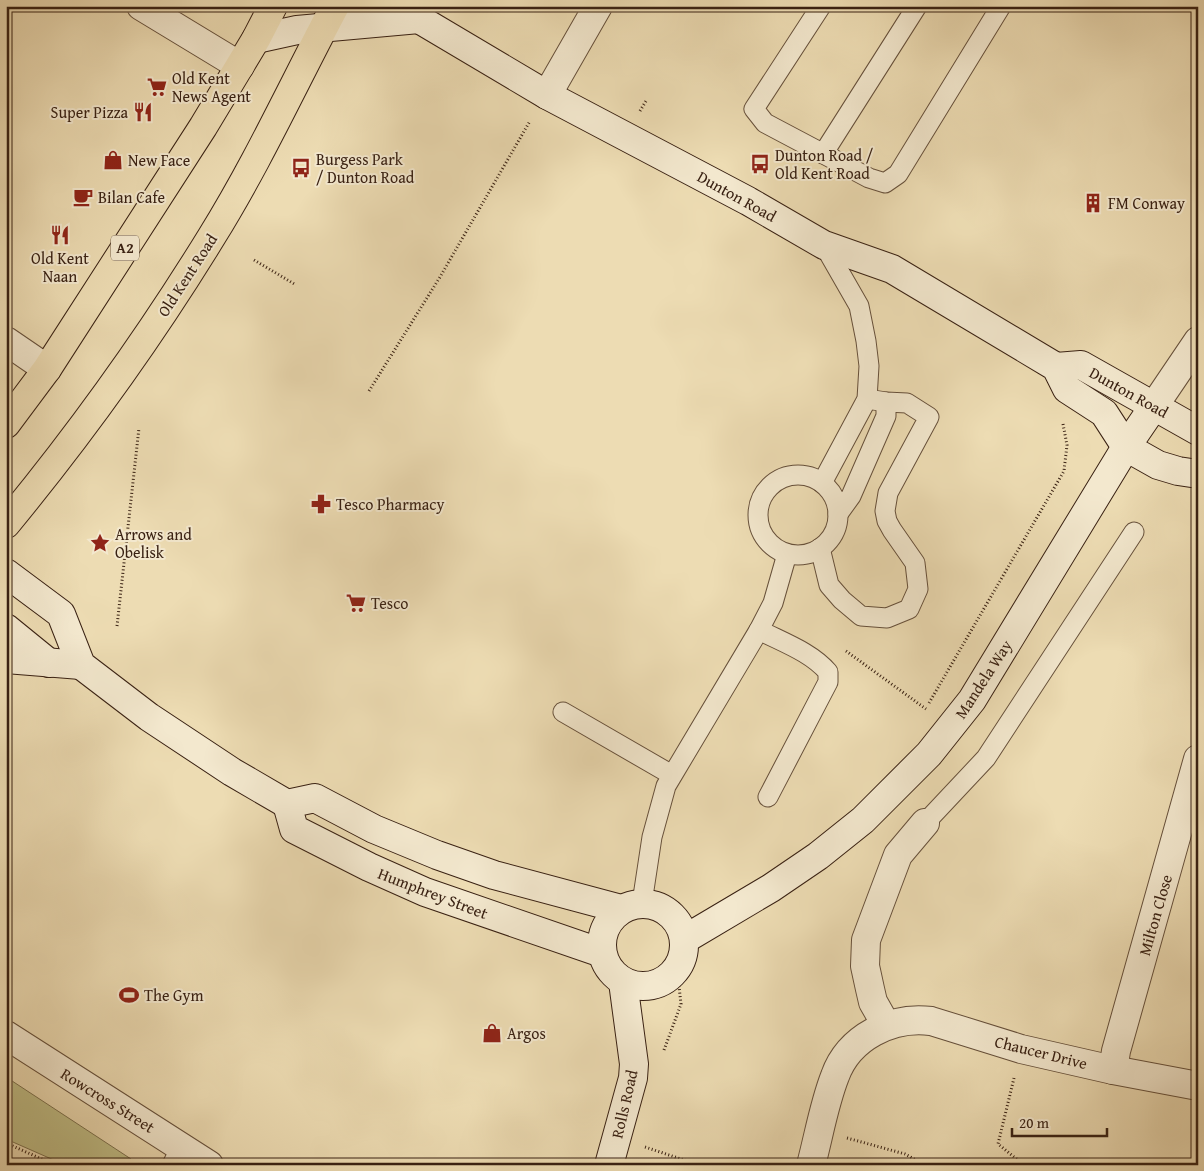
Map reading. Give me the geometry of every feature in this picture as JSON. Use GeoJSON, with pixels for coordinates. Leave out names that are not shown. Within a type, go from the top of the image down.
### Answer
{"type":"FeatureCollection","features":[{"type":"Feature","properties":{"kind":"highway","name":"A2"},"geometry":{"type":"LineString","coordinates":[[6,424],[47,369],[203,127],[256,39],[273,6]]}},
{"type":"Feature","properties":{"kind":"highway","name":"Old Kent Road"},"geometry":{"type":"LineString","coordinates":[[6,524],[94,414],[213,235],[330,17]]}},
{"type":"Feature","properties":{"kind":"main road"},"geometry":{"type":"LineString","coordinates":[[540,105],[598,6]]}},
{"type":"Feature","properties":{"kind":"main road","name":"Dunton Road"},"geometry":{"type":"LineString","coordinates":[[256,39],[296,30],[330,17],[415,12],[540,105],[748,201],[824,244],[892,269],[1056,367],[1067,389],[1104,413],[1126,447],[1158,466],[1198,474]]}},
{"type":"Feature","properties":{"kind":"main road"},"geometry":{"type":"LineString","coordinates":[[142,13],[240,66]]}},
{"type":"Feature","properties":{"kind":"main road"},"geometry":{"type":"LineString","coordinates":[[6,341],[47,369]]}},
{"type":"Feature","properties":{"kind":"main road","name":"Mandela Way"},"geometry":{"type":"LineString","coordinates":[[685,939],[770,888],[818,856],[863,820],[929,754],[972,700],[1126,447],[1198,341]]}},
{"type":"Feature","properties":{"kind":"main road","name":"Dunton Road"},"geometry":{"type":"LineString","coordinates":[[1056,367],[1081,365],[1198,431]]}},
{"type":"Feature","properties":{"kind":"main road"},"geometry":{"type":"LineString","coordinates":[[6,573],[61,614],[81,665],[149,717],[232,772],[287,804],[315,798],[374,828],[437,855],[494,876],[632,906],[657,906],[670,913],[680,925],[685,939],[684,955],[677,969],[667,980],[653,986],[638,987],[623,982],[609,970],[602,953],[604,928],[632,906]]}},
{"type":"Feature","properties":{"kind":"main road"},"geometry":{"type":"LineString","coordinates":[[6,628],[49,664]]}},
{"type":"Feature","properties":{"kind":"main road"},"geometry":{"type":"LineString","coordinates":[[6,659],[49,664],[81,665]]}},
{"type":"Feature","properties":{"kind":"main road","name":"Milton Close"},"geometry":{"type":"LineString","coordinates":[[1113,1070],[1116,1051],[1188,838],[1198,759]]}},
{"type":"Feature","properties":{"kind":"main road","name":"Humphrey Street"},"geometry":{"type":"LineString","coordinates":[[287,804],[294,829],[368,867],[425,892],[602,953]]}},
{"type":"Feature","properties":{"kind":"main road"},"geometry":{"type":"LineString","coordinates":[[886,1025],[873,1002],[865,966],[866,940],[898,856],[912,837],[925,824]]}},
{"type":"Feature","properties":{"kind":"main road","name":"Rolls Road"},"geometry":{"type":"LineString","coordinates":[[609,1165],[633,1078],[634,1064],[623,982]]}},
{"type":"Feature","properties":{"kind":"main road","name":"Chaucer Drive"},"geometry":{"type":"LineString","coordinates":[[811,1165],[835,1076],[845,1057],[864,1038],[886,1025],[905,1020],[931,1020],[1021,1048],[1113,1070],[1198,1086]]}},
{"type":"Feature","properties":{"kind":"main road","name":"Rowcross Street"},"geometry":{"type":"LineString","coordinates":[[6,1035],[177,1156],[209,1165]]}},
{"type":"Feature","properties":{"kind":"lane"},"geometry":{"type":"LineString","coordinates":[[821,6],[754,108],[765,123],[869,178],[885,183],[898,174],[1001,6]]}},
{"type":"Feature","properties":{"kind":"lane"},"geometry":{"type":"LineString","coordinates":[[823,154],[917,6]]}},
{"type":"Feature","properties":{"kind":"lane"},"geometry":{"type":"LineString","coordinates":[[822,483],[867,399],[869,366],[866,341],[858,306],[824,244]]}},
{"type":"Feature","properties":{"kind":"lane"},"geometry":{"type":"LineString","coordinates":[[820,548],[829,585],[842,600],[861,616],[887,618],[909,610],[918,588],[914,564],[892,530],[885,511],[888,493],[929,418],[907,403],[867,399]]}},
{"type":"Feature","properties":{"kind":"lane"},"geometry":{"type":"LineString","coordinates":[[838,514],[834,498],[822,483],[808,476],[792,475],[777,481],[768,489],[760,500],[758,511],[759,524],[765,537],[773,546],[787,554],[807,554],[820,548],[829,540],[835,528],[838,514],[851,496],[886,416],[886,402]]}},
{"type":"Feature","properties":{"kind":"lane"},"geometry":{"type":"LineString","coordinates":[[925,824],[986,758],[1134,532]]}},
{"type":"Feature","properties":{"kind":"lane"},"geometry":{"type":"LineString","coordinates":[[632,906],[666,786],[759,630],[773,603],[787,554]]}},
{"type":"Feature","properties":{"kind":"lane"},"geometry":{"type":"LineString","coordinates":[[759,630],[802,652],[822,665],[828,672],[828,682],[768,797]]}},
{"type":"Feature","properties":{"kind":"lane"},"geometry":{"type":"LineString","coordinates":[[563,712],[672,775]]}},
{"type":"Feature","properties":{"kind":"path"},"geometry":{"type":"LineString","coordinates":[[369,391],[440,277],[540,105]]}},
{"type":"Feature","properties":{"kind":"path"},"geometry":{"type":"LineString","coordinates":[[254,260],[296,285]]}},
{"type":"Feature","properties":{"kind":"path","name":"Mandela Way"},"geometry":{"type":"LineString","coordinates":[[931,699],[1064,471],[1067,444],[1064,424]]}},
{"type":"Feature","properties":{"kind":"path"},"geometry":{"type":"LineString","coordinates":[[117,626],[139,428]]}},
{"type":"Feature","properties":{"kind":"path"},"geometry":{"type":"LineString","coordinates":[[843,649],[927,710]]}},
{"type":"Feature","properties":{"kind":"path"},"geometry":{"type":"LineString","coordinates":[[1021,1048],[998,1144],[1024,1165]]}},
{"type":"Feature","properties":{"kind":"path"},"geometry":{"type":"LineString","coordinates":[[621,1122],[647,1132],[642,1146],[699,1165]]}},
{"type":"Feature","properties":{"kind":"path"},"geometry":{"type":"LineString","coordinates":[[820,1131],[905,1154],[925,1165]]}},
{"type":"Feature","properties":{"kind":"path"},"geometry":{"type":"LineString","coordinates":[[6,1143],[55,1165]]}},
{"type":"Feature","properties":{"kind":"path"},"geometry":{"type":"LineString","coordinates":[[62,1165],[138,1162]]}},
{"type":"Feature","properties":{"kind":"shaded area"},"geometry":{"type":"Polygon","coordinates":[[[6,1077],[131,1159],[56,1161],[6,1139],[6,1077]]]}},
{"type":"Feature","properties":{"kind":"place","name":"Old Kent News Agent"},"geometry":{"type":"Point","coordinates":[157,87]}},
{"type":"Feature","properties":{"kind":"place","name":"Super Pizza"},"geometry":{"type":"Point","coordinates":[143,112]}},
{"type":"Feature","properties":{"kind":"place","name":"New Face"},"geometry":{"type":"Point","coordinates":[113,160]}},
{"type":"Feature","properties":{"kind":"place","name":"Dunton Road / Old Kent Road"},"geometry":{"type":"Point","coordinates":[760,164]}},
{"type":"Feature","properties":{"kind":"place","name":"Burgess Park / Dunton Road"},"geometry":{"type":"Point","coordinates":[301,168]}},
{"type":"Feature","properties":{"kind":"place","name":"Bilan Cafe"},"geometry":{"type":"Point","coordinates":[83,197]}},
{"type":"Feature","properties":{"kind":"place","name":"FM Conway"},"geometry":{"type":"Point","coordinates":[1093,203]}},
{"type":"Feature","properties":{"kind":"place","name":"Old Kent Naan"},"geometry":{"type":"Point","coordinates":[60,235]}},
{"type":"Feature","properties":{"kind":"place","name":"Tesco Pharmacy"},"geometry":{"type":"Point","coordinates":[321,504]}},
{"type":"Feature","properties":{"kind":"place","name":"Arrows and Obelisk"},"geometry":{"type":"Point","coordinates":[100,543]}},
{"type":"Feature","properties":{"kind":"place","name":"Tesco"},"geometry":{"type":"Point","coordinates":[356,603]}},
{"type":"Feature","properties":{"kind":"place","name":"The Gym"},"geometry":{"type":"Point","coordinates":[129,995]}},
{"type":"Feature","properties":{"kind":"place","name":"Argos"},"geometry":{"type":"Point","coordinates":[492,1033]}}]}
